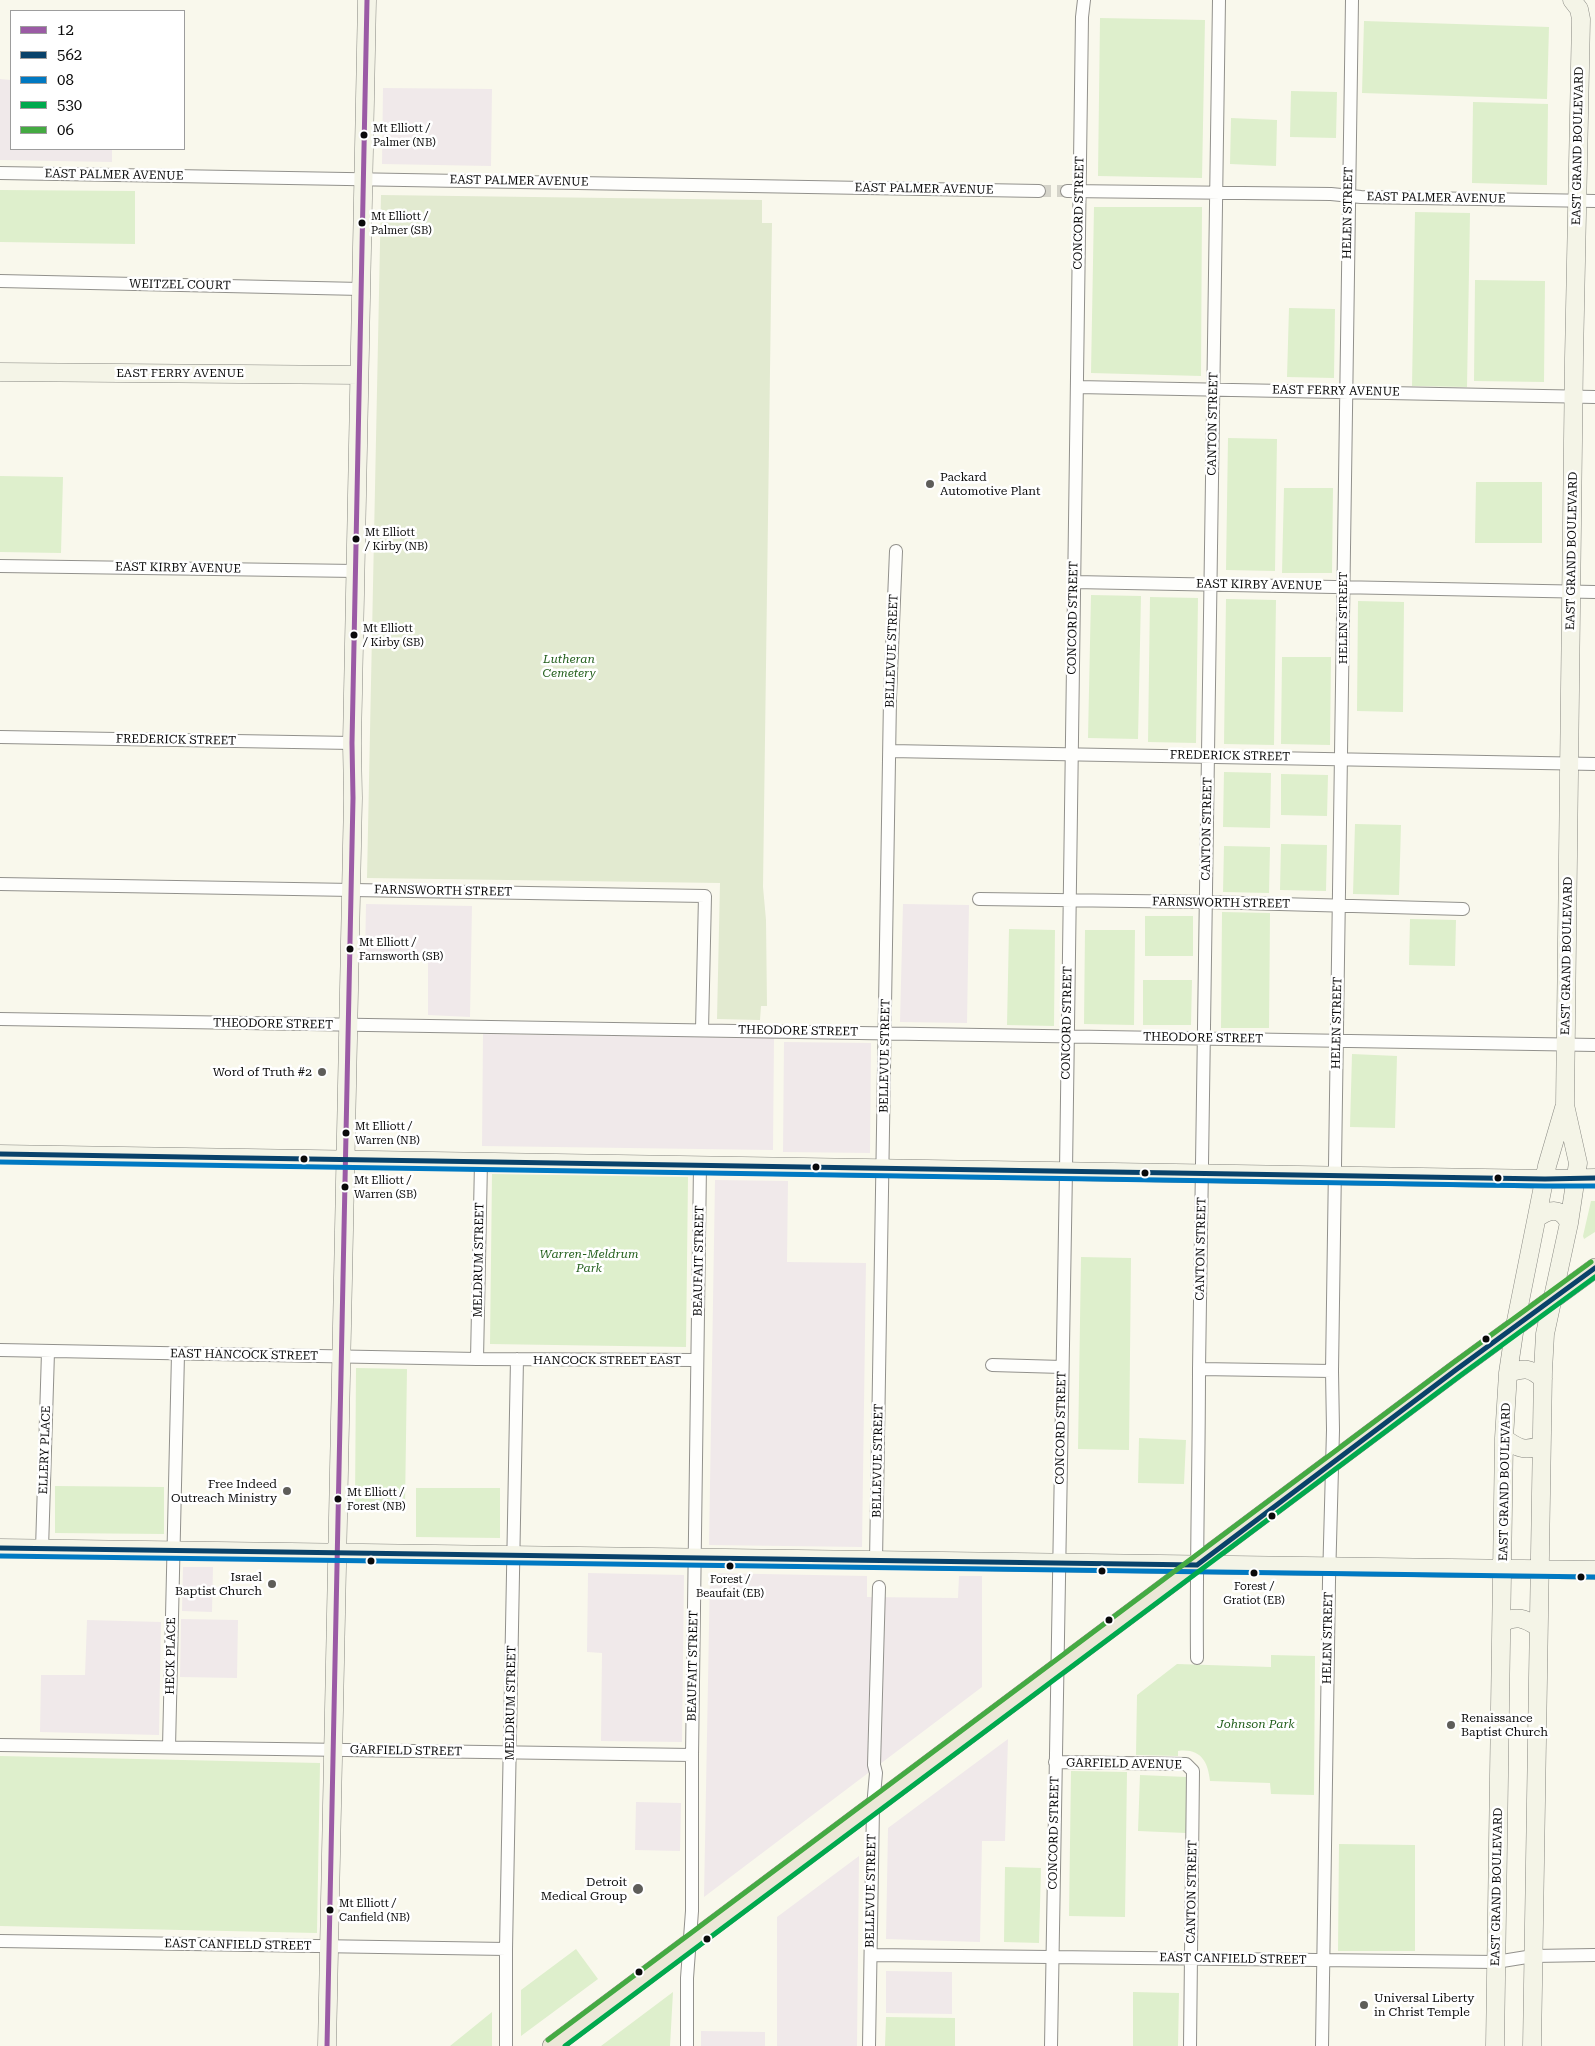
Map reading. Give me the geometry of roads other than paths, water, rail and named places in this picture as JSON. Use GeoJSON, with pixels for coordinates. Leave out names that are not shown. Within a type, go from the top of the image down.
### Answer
{"type":"FeatureCollection","features":[{"type":"Feature","properties":{"kind":"main road"},"geometry":{"type":"LineString","coordinates":[[327,2046],[353,798],[352,743],[366,0]]}},
{"type":"Feature","properties":{"kind":"main road","name":"EAST GRAND BOULEVARD"},"geometry":{"type":"LineString","coordinates":[[1532,2046],[1542,1379],[1545,1334],[1569,1223],[1578,1164],[1565,1105],[1581,19],[1575,1]]}},
{"type":"Feature","properties":{"kind":"main road","name":"EAST FERRY AVENUE"},"geometry":{"type":"LineString","coordinates":[[0,372],[359,375]]}},
{"type":"Feature","properties":{"kind":"main road","name":"EAST GRAND BOULEVARD"},"geometry":{"type":"LineString","coordinates":[[1495,2046],[1504,1438],[1508,1373],[1515,1326],[1545,1179],[1565,1105]]}},
{"type":"Feature","properties":{"kind":"main road"},"geometry":{"type":"LineString","coordinates":[[0,1154],[1545,1179],[1595,1178]]}},
{"type":"Feature","properties":{"kind":"main road"},"geometry":{"type":"LineString","coordinates":[[1537,1218],[1546,1212],[1557,1210],[1562,1213],[1569,1223]]}},
{"type":"Feature","properties":{"kind":"main road"},"geometry":{"type":"LineString","coordinates":[[552,2046],[1595,1268]]}},
{"type":"Feature","properties":{"kind":"main road"},"geometry":{"type":"LineString","coordinates":[[1508,1373],[1527,1369],[1534,1371],[1542,1379]]}},
{"type":"Feature","properties":{"kind":"main road"},"geometry":{"type":"LineString","coordinates":[[1504,1438],[1518,1448],[1523,1449],[1532,1449],[1541,1445]]}},
{"type":"Feature","properties":{"kind":"main road"},"geometry":{"type":"LineString","coordinates":[[0,1548],[1595,1570]]}},
{"type":"Feature","properties":{"kind":"main road"},"geometry":{"type":"LineString","coordinates":[[1502,1623],[1518,1617],[1528,1620],[1538,1627]]}},
{"type":"Feature","properties":{"kind":"street","name":"CONCORD STREET"},"geometry":{"type":"LineString","coordinates":[[1051,2046],[1084,0]]}},
{"type":"Feature","properties":{"kind":"street","name":"CANTON STREET"},"geometry":{"type":"LineString","coordinates":[[1197,1658],[1219,0]]}},
{"type":"Feature","properties":{"kind":"street","name":"HELEN STREET"},"geometry":{"type":"LineString","coordinates":[[1322,2046],[1329,1566],[1331,1552],[1338,906],[1342,759],[1352,0]]}},
{"type":"Feature","properties":{"kind":"street","name":"EAST PALMER AVENUE"},"geometry":{"type":"LineString","coordinates":[[0,173],[1038,191]]}},
{"type":"Feature","properties":{"kind":"street","name":"EAST PALMER AVENUE"},"geometry":{"type":"LineString","coordinates":[[1066,191],[1595,201]]}},
{"type":"Feature","properties":{"kind":"street","name":"WEITZEL COURT"},"geometry":{"type":"LineString","coordinates":[[0,281],[361,289]]}},
{"type":"Feature","properties":{"kind":"street","name":"EAST FERRY AVENUE"},"geometry":{"type":"LineString","coordinates":[[1077,387],[1595,397]]}},
{"type":"Feature","properties":{"kind":"street","name":"BELLEVUE STREET"},"geometry":{"type":"LineString","coordinates":[[876,1561],[890,751],[896,550]]}},
{"type":"Feature","properties":{"kind":"street","name":"EAST KIRBY AVENUE"},"geometry":{"type":"LineString","coordinates":[[0,566],[356,571]]}},
{"type":"Feature","properties":{"kind":"street","name":"EAST KIRBY AVENUE"},"geometry":{"type":"LineString","coordinates":[[1074,582],[1595,592]]}},
{"type":"Feature","properties":{"kind":"street","name":"FREDERICK STREET"},"geometry":{"type":"LineString","coordinates":[[0,737],[352,743]]}},
{"type":"Feature","properties":{"kind":"street","name":"FREDERICK STREET"},"geometry":{"type":"LineString","coordinates":[[890,751],[1595,764]]}},
{"type":"Feature","properties":{"kind":"street","name":"FARNSWORTH STREET"},"geometry":{"type":"LineString","coordinates":[[0,884],[705,896],[702,1030]]}},
{"type":"Feature","properties":{"kind":"street","name":"FARNSWORTH STREET"},"geometry":{"type":"LineString","coordinates":[[980,899],[1206,902],[1463,909]]}},
{"type":"Feature","properties":{"kind":"street","name":"THEODORE STREET"},"geometry":{"type":"LineString","coordinates":[[0,1019],[1595,1045]]}},
{"type":"Feature","properties":{"kind":"street","name":"MELDRUM STREET"},"geometry":{"type":"LineString","coordinates":[[477,1359],[481,1162]]}},
{"type":"Feature","properties":{"kind":"street","name":"BEAUFAIT STREET"},"geometry":{"type":"LineString","coordinates":[[687,2046],[687,1978],[692,1911],[692,1755],[700,1165]]}},
{"type":"Feature","properties":{"kind":"street","name":"EAST HANCOCK STREET"},"geometry":{"type":"LineString","coordinates":[[0,1350],[517,1359]]}},
{"type":"Feature","properties":{"kind":"street","name":"ELLERY PLACE"},"geometry":{"type":"LineString","coordinates":[[42,1549],[48,1352]]}},
{"type":"Feature","properties":{"kind":"street","name":"HECK PLACE"},"geometry":{"type":"LineString","coordinates":[[169,1747],[178,1354]]}},
{"type":"Feature","properties":{"kind":"street","name":"MELDRUM STREET"},"geometry":{"type":"LineString","coordinates":[[506,2046],[506,1949],[517,1359]]}},
{"type":"Feature","properties":{"kind":"street","name":"HANCOCK STREET EAST"},"geometry":{"type":"LineString","coordinates":[[517,1359],[697,1360]]}},
{"type":"Feature","properties":{"kind":"street"},"geometry":{"type":"LineString","coordinates":[[992,1365],[1062,1367]]}},
{"type":"Feature","properties":{"kind":"street"},"geometry":{"type":"LineString","coordinates":[[1200,1369],[1332,1372]]}},
{"type":"Feature","properties":{"kind":"street","name":"BELLEVUE STREET"},"geometry":{"type":"LineString","coordinates":[[869,2046],[872,1807],[876,1773],[880,1587]]}},
{"type":"Feature","properties":{"kind":"street","name":"GARFIELD STREET"},"geometry":{"type":"LineString","coordinates":[[0,1745],[692,1755]]}},
{"type":"Feature","properties":{"kind":"street","name":"GARFIELD AVENUE"},"geometry":{"type":"LineString","coordinates":[[1055,1762],[1186,1764],[1192,1769]]}},
{"type":"Feature","properties":{"kind":"street","name":"CANTON STREET"},"geometry":{"type":"LineString","coordinates":[[1190,2046],[1192,1769]]}},
{"type":"Feature","properties":{"kind":"street","name":"EAST CANFIELD STREET"},"geometry":{"type":"LineString","coordinates":[[0,1941],[506,1949]]}},
{"type":"Feature","properties":{"kind":"street","name":"EAST CANFIELD STREET"},"geometry":{"type":"LineString","coordinates":[[871,1955],[1496,1962],[1533,1956],[1595,1956]]}},
{"type":"Feature","properties":{"kind":"tunnel"},"geometry":{"type":"LineString","coordinates":[[1039,191],[1067,191]]}},
{"type":"Feature","properties":{"kind":"place","name":"Mt Elliott / Palmer (NB)"},"geometry":{"type":"Point","coordinates":[364,135]}},
{"type":"Feature","properties":{"kind":"place","name":"Mt Elliott / Palmer (SB)"},"geometry":{"type":"Point","coordinates":[362,223]}},
{"type":"Feature","properties":{"kind":"place","name":"Packard Automotive Plant"},"geometry":{"type":"Point","coordinates":[930,484]}},
{"type":"Feature","properties":{"kind":"place","name":"Mt Elliott / Kirby (NB)"},"geometry":{"type":"Point","coordinates":[356,539]}},
{"type":"Feature","properties":{"kind":"place","name":"Mt Elliott / Kirby (SB)"},"geometry":{"type":"Point","coordinates":[354,635]}},
{"type":"Feature","properties":{"kind":"place","name":"Mt Elliott / Farnsworth (SB)"},"geometry":{"type":"Point","coordinates":[350,949]}},
{"type":"Feature","properties":{"kind":"place","name":"Word of Truth #2"},"geometry":{"type":"Point","coordinates":[322,1072]}},
{"type":"Feature","properties":{"kind":"place","name":"Mt Elliott / Warren (NB)"},"geometry":{"type":"Point","coordinates":[346,1133]}},
{"type":"Feature","properties":{"kind":"place","name":"Mt Elliott / Warren (SB)"},"geometry":{"type":"Point","coordinates":[345,1187]}},
{"type":"Feature","properties":{"kind":"place","name":"Free Indeed Outreach Ministry"},"geometry":{"type":"Point","coordinates":[287,1491]}},
{"type":"Feature","properties":{"kind":"place","name":"Mt Elliott / Forest (NB)"},"geometry":{"type":"Point","coordinates":[338,1499]}},
{"type":"Feature","properties":{"kind":"place","name":"Forest / Beaufait (EB)"},"geometry":{"type":"Point","coordinates":[730,1566]}},
{"type":"Feature","properties":{"kind":"place","name":"Forest / Gratiot (EB)"},"geometry":{"type":"Point","coordinates":[1254,1573]}},
{"type":"Feature","properties":{"kind":"place","name":"Israel Baptist Church"},"geometry":{"type":"Point","coordinates":[272,1584]}},
{"type":"Feature","properties":{"kind":"place","name":"Renaissance Baptist Church"},"geometry":{"type":"Point","coordinates":[1451,1725]}},
{"type":"Feature","properties":{"kind":"place","name":"Detroit Medical Group"},"geometry":{"type":"Point","coordinates":[638,1889]}},
{"type":"Feature","properties":{"kind":"place","name":"Mt Elliott / Canfield (NB)"},"geometry":{"type":"Point","coordinates":[330,1910]}},
{"type":"Feature","properties":{"kind":"place","name":"Universal Liberty in Christ Temple"},"geometry":{"type":"Point","coordinates":[1364,2005]}},
{"type":"Feature","properties":{"kind":"park label","name":"Lutheran Cemetery"},"geometry":{"type":"Point","coordinates":[569,666]}},
{"type":"Feature","properties":{"kind":"park label","name":"Warren-Meldrum Park"},"geometry":{"type":"Point","coordinates":[589,1261]}},
{"type":"Feature","properties":{"kind":"park label","name":"Johnson Park"},"geometry":{"type":"Point","coordinates":[1256,1724]}}]}
